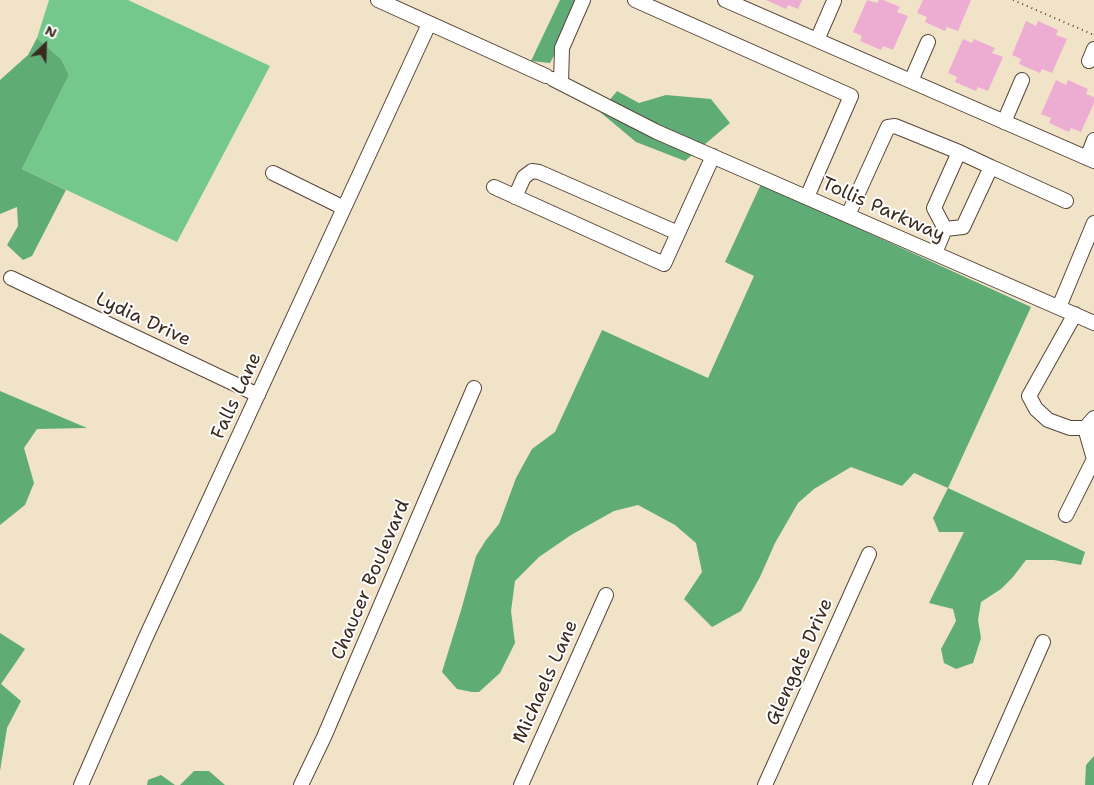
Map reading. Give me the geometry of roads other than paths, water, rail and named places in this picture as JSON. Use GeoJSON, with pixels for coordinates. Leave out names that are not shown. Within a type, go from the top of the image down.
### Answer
{"type":"FeatureCollection","features":[{"type":"Feature","properties":{"kind":"street","name":"Tollis Parkway"},"geometry":{"type":"LineString","coordinates":[[378,0],[553,79],[657,132],[1094,323]]}},
{"type":"Feature","properties":{"kind":"street"},"geometry":{"type":"LineString","coordinates":[[553,79],[562,48],[582,0]]}},
{"type":"Feature","properties":{"kind":"street"},"geometry":{"type":"LineString","coordinates":[[635,0],[851,96],[807,197]]}},
{"type":"Feature","properties":{"kind":"street"},"geometry":{"type":"LineString","coordinates":[[726,0],[1090,160],[1094,140]]}},
{"type":"Feature","properties":{"kind":"street"},"geometry":{"type":"LineString","coordinates":[[816,40],[834,1]]}},
{"type":"Feature","properties":{"kind":"street","name":"Falls Lane"},"geometry":{"type":"LineString","coordinates":[[81,785],[145,639],[429,24]]}},
{"type":"Feature","properties":{"kind":"street"},"geometry":{"type":"LineString","coordinates":[[911,81],[928,42]]}},
{"type":"Feature","properties":{"kind":"street"},"geometry":{"type":"LineString","coordinates":[[1004,122],[1022,80]]}},
{"type":"Feature","properties":{"kind":"street"},"geometry":{"type":"LineString","coordinates":[[848,215],[888,127],[895,126],[959,152],[1066,201]]}},
{"type":"Feature","properties":{"kind":"street"},"geometry":{"type":"LineString","coordinates":[[946,229],[934,208],[959,152]]}},
{"type":"Feature","properties":{"kind":"street"},"geometry":{"type":"LineString","coordinates":[[494,187],[664,264],[713,156]]}},
{"type":"Feature","properties":{"kind":"street"},"geometry":{"type":"LineString","coordinates":[[946,229],[963,227],[991,167]]}},
{"type":"Feature","properties":{"kind":"street"},"geometry":{"type":"LineString","coordinates":[[515,197],[524,177],[532,171],[539,172],[678,234]]}},
{"type":"Feature","properties":{"kind":"street"},"geometry":{"type":"LineString","coordinates":[[273,173],[344,208]]}},
{"type":"Feature","properties":{"kind":"street"},"geometry":{"type":"LineString","coordinates":[[1059,307],[1094,223]]}},
{"type":"Feature","properties":{"kind":"street"},"geometry":{"type":"LineString","coordinates":[[935,253],[946,229]]}},
{"type":"Feature","properties":{"kind":"street","name":"Lydia Drive"},"geometry":{"type":"LineString","coordinates":[[11,278],[258,395]]}},
{"type":"Feature","properties":{"kind":"street"},"geometry":{"type":"LineString","coordinates":[[1066,515],[1094,459],[1091,426],[1070,428],[1048,420],[1036,409],[1029,396],[1075,314]]}},
{"type":"Feature","properties":{"kind":"street","name":"Chaucer Boulevard"},"geometry":{"type":"LineString","coordinates":[[301,785],[324,737],[474,388]]}},
{"type":"Feature","properties":{"kind":"street","name":"Glengate Drive"},"geometry":{"type":"LineString","coordinates":[[766,785],[869,554]]}},
{"type":"Feature","properties":{"kind":"street","name":"Michaels Lane"},"geometry":{"type":"LineString","coordinates":[[520,785],[606,595]]}},
{"type":"Feature","properties":{"kind":"street"},"geometry":{"type":"LineString","coordinates":[[980,785],[1043,642]]}}]}
